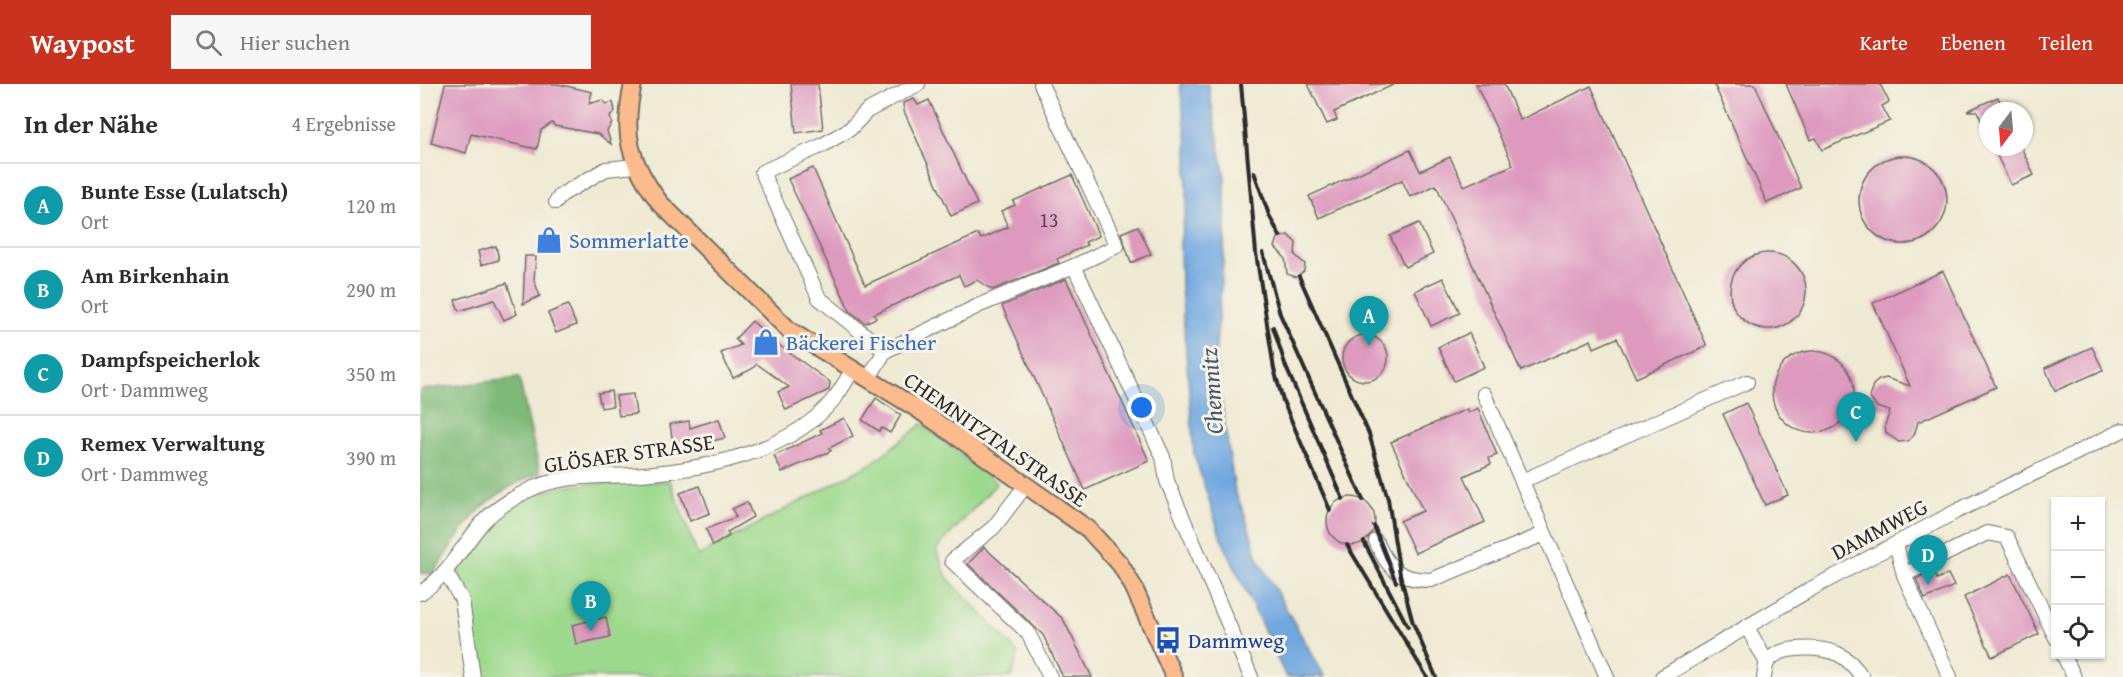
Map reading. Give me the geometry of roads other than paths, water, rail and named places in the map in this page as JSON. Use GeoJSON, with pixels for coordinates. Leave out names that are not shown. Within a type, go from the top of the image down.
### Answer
{"type":"FeatureCollection","features":[{"type":"Feature","properties":{"kind":"main road","name":"CHEMNITZTALSTRASSE"},"geometry":{"type":"LineString","coordinates":[[633,84],[627,110],[627,130],[635,166],[666,210],[776,318],[806,342],[853,369],[1088,529],[1120,564],[1145,608],[1174,677]]}},
{"type":"Feature","properties":{"kind":"street"},"geometry":{"type":"LineString","coordinates":[[885,351],[819,298],[762,172],[821,146],[850,129],[867,111],[918,84]]}},
{"type":"Feature","properties":{"kind":"street"},"geometry":{"type":"LineString","coordinates":[[868,379],[885,351],[980,304],[1117,246],[1041,84]]}},
{"type":"Feature","properties":{"kind":"street"},"geometry":{"type":"LineString","coordinates":[[556,202],[561,195],[606,170],[635,166]]}},
{"type":"Feature","properties":{"kind":"street"},"geometry":{"type":"LineString","coordinates":[[1074,266],[1163,457],[1167,481],[1251,677]]}},
{"type":"Feature","properties":{"kind":"street","name":"GLÖSAER STRASSE"},"geometry":{"type":"LineString","coordinates":[[420,593],[433,586],[484,521],[529,490],[552,482],[582,478],[693,469],[744,454],[790,434],[809,422],[833,400],[853,369]]}},
{"type":"Feature","properties":{"kind":"street"},"geometry":{"type":"LineString","coordinates":[[1522,482],[1747,381]]}},
{"type":"Feature","properties":{"kind":"street"},"geometry":{"type":"LineString","coordinates":[[1484,394],[1607,677]]}},
{"type":"Feature","properties":{"kind":"street","name":"DAMMWEG"},"geometry":{"type":"LineString","coordinates":[[1662,677],[1689,670],[1747,627],[1957,511],[2123,430]]}},
{"type":"Feature","properties":{"kind":"street"},"geometry":{"type":"LineString","coordinates":[[1026,485],[994,527],[952,561],[1028,633],[1050,677]]}},
{"type":"Feature","properties":{"kind":"street"},"geometry":{"type":"LineString","coordinates":[[1904,575],[1988,533],[2007,537],[2051,630]]}},
{"type":"Feature","properties":{"kind":"street"},"geometry":{"type":"LineString","coordinates":[[1376,541],[1392,570],[1416,580],[1431,580],[1544,534]]}},
{"type":"Feature","properties":{"kind":"street"},"geometry":{"type":"LineString","coordinates":[[1896,544],[1904,575],[1950,677]]}},
{"type":"Feature","properties":{"kind":"street"},"geometry":{"type":"LineString","coordinates":[[445,571],[462,600],[473,677]]}},
{"type":"Feature","properties":{"kind":"street"},"geometry":{"type":"LineString","coordinates":[[1747,627],[1765,670]]}},
{"type":"Feature","properties":{"kind":"street"},"geometry":{"type":"LineString","coordinates":[[1765,670],[1776,655],[1792,650],[1821,651],[1839,655],[1854,666],[1862,677]]}},
{"type":"Feature","properties":{"kind":"street"},"geometry":{"type":"LineString","coordinates":[[2065,659],[2074,677]]}},
{"type":"Feature","properties":{"kind":"water","name":"Chemnitz"},"geometry":{"type":"Polygon","coordinates":[[[1180,84],[1208,84],[1225,178],[1225,239],[1215,358],[1235,492],[1245,515],[1258,559],[1325,677],[1286,677],[1221,538],[1194,454],[1181,288],[1180,242],[1187,202],[1187,143],[1180,84]]]}},
{"type":"Feature","properties":{"kind":"railway"},"geometry":{"type":"LineString","coordinates":[[1241,84],[1256,253],[1274,369],[1283,401],[1330,510]]}},
{"type":"Feature","properties":{"kind":"railway"},"geometry":{"type":"LineString","coordinates":[[1254,172],[1269,215],[1280,236]]}},
{"type":"Feature","properties":{"kind":"railway"},"geometry":{"type":"LineString","coordinates":[[1263,253],[1280,314],[1363,500]]}},
{"type":"Feature","properties":{"kind":"railway"},"geometry":{"type":"LineString","coordinates":[[1299,276],[1369,434],[1388,499],[1400,574],[1413,623],[1436,677]]}},
{"type":"Feature","properties":{"kind":"railway"},"geometry":{"type":"LineString","coordinates":[[1273,327],[1286,367],[1343,499]]}},
{"type":"Feature","properties":{"kind":"railway"},"geometry":{"type":"LineString","coordinates":[[1374,526],[1396,582]]}},
{"type":"Feature","properties":{"kind":"railway"},"geometry":{"type":"LineString","coordinates":[[1364,542],[1408,627]]}},
{"type":"Feature","properties":{"kind":"railway"},"geometry":{"type":"LineString","coordinates":[[1347,545],[1427,677]]}},
{"type":"Feature","properties":{"kind":"place","name":"Sommerlatte"},"geometry":{"type":"Point","coordinates":[549,240]}},
{"type":"Feature","properties":{"kind":"place","name":"Bäckerei Fischer"},"geometry":{"type":"Point","coordinates":[766,342]}},
{"type":"Feature","properties":{"kind":"place","name":"Bunte Esse (Lulatsch)"},"geometry":{"type":"Point","coordinates":[1369,346]}},
{"type":"Feature","properties":{"kind":"place","name":"Dampfspeicherlok"},"geometry":{"type":"Point","coordinates":[1856,442]}},
{"type":"Feature","properties":{"kind":"place","name":"Remex Verwaltung"},"geometry":{"type":"Point","coordinates":[1928,585]}},
{"type":"Feature","properties":{"kind":"place","name":"Am Birkenhain"},"geometry":{"type":"Point","coordinates":[591,631]}},
{"type":"Feature","properties":{"kind":"place","name":"Dammweg"},"geometry":{"type":"Point","coordinates":[1168,640]}}]}
